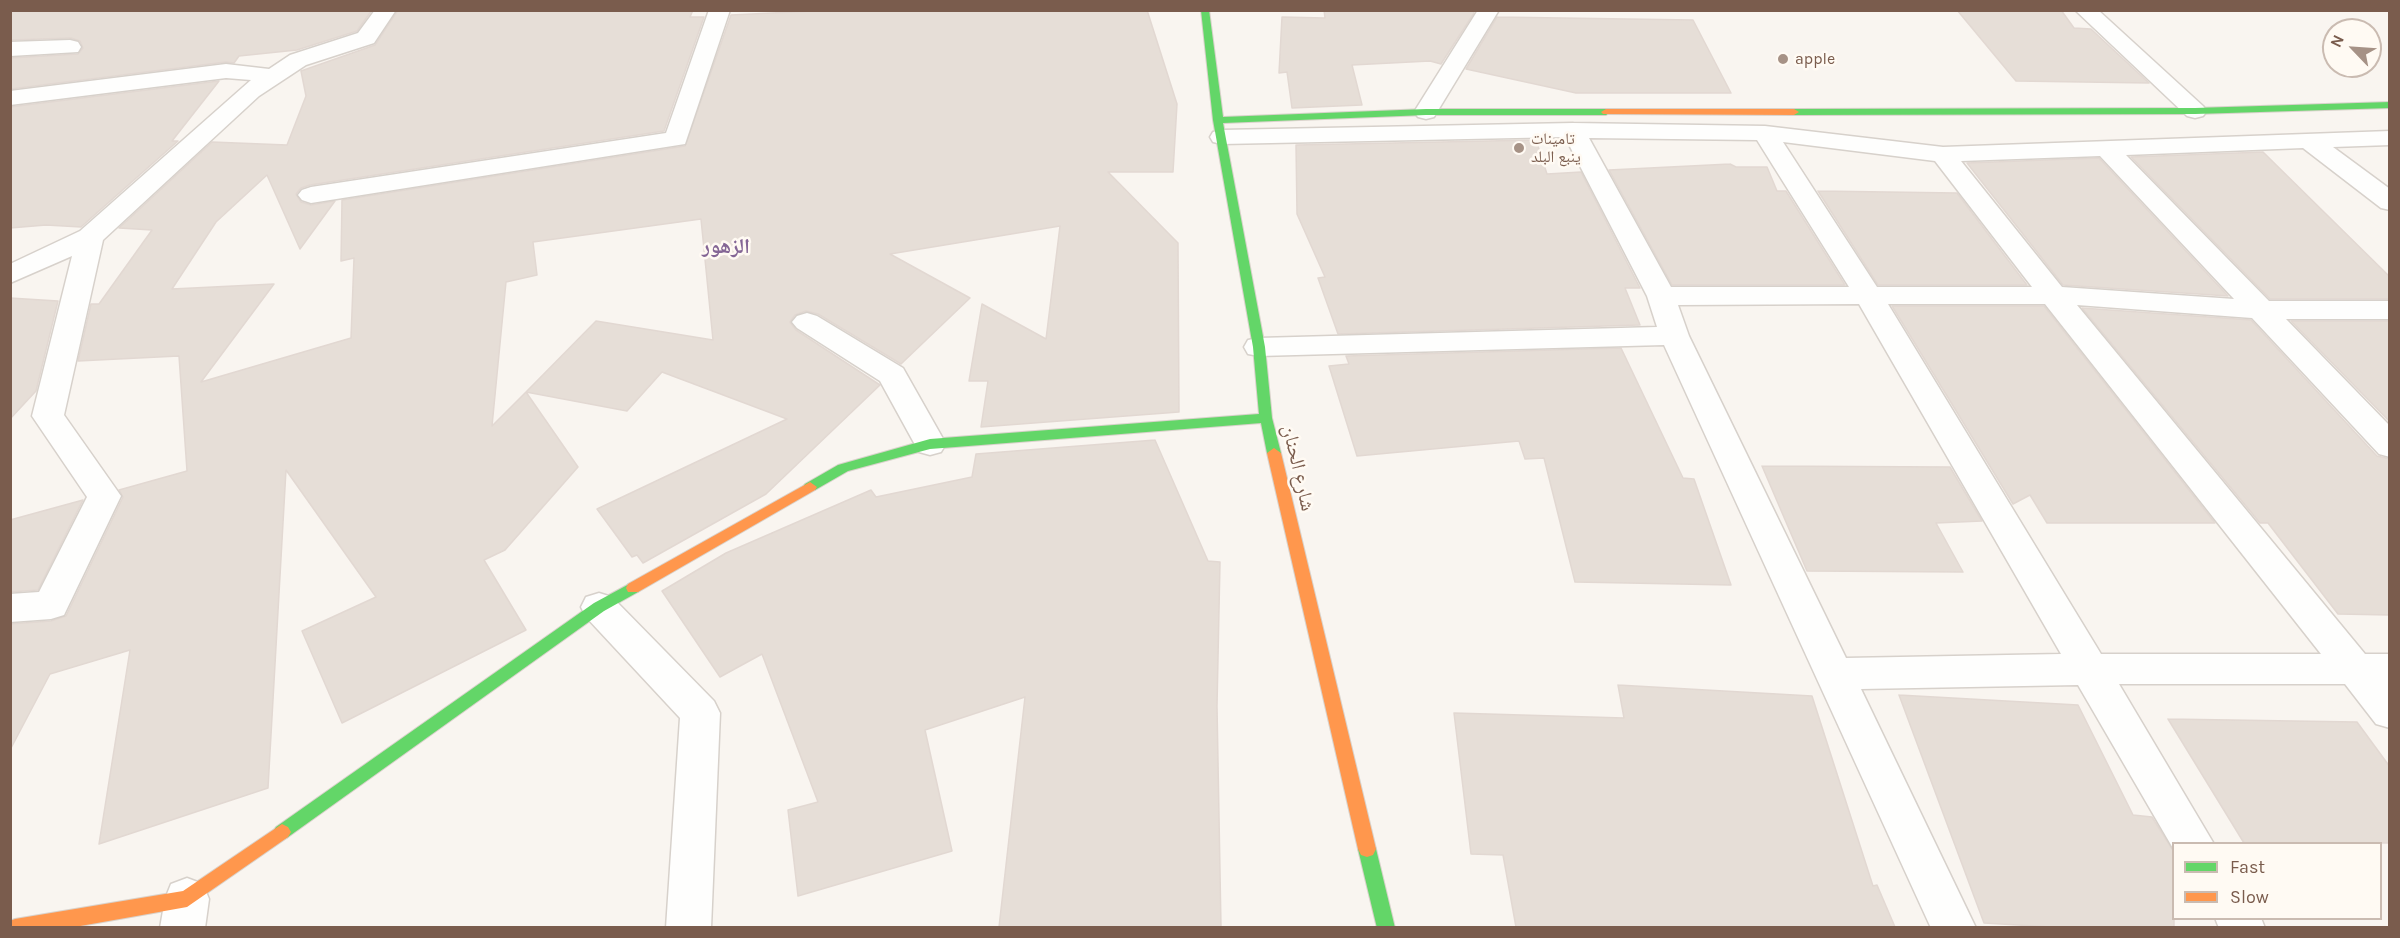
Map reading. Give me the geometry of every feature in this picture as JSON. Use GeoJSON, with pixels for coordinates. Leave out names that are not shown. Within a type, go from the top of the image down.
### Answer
{"type":"FeatureCollection","features":[{"type":"Feature","properties":{"kind":"street"},"geometry":{"type":"LineString","coordinates":[[16,271],[90,237],[251,91],[298,60],[366,38],[386,10]]}},
{"type":"Feature","properties":{"kind":"street"},"geometry":{"type":"LineString","coordinates":[[311,195],[676,139],[720,10]]}},
{"type":"Feature","properties":{"kind":"street","name":"شارع الحنان"},"geometry":{"type":"LineString","coordinates":[[1205,10],[1220,128],[1259,347],[1266,418],[1386,927]]}},
{"type":"Feature","properties":{"kind":"street"},"geometry":{"type":"LineString","coordinates":[[1426,112],[1489,10]]}},
{"type":"Feature","properties":{"kind":"street"},"geometry":{"type":"LineString","coordinates":[[2085,10],[2195,111]]}},
{"type":"Feature","properties":{"kind":"street"},"geometry":{"type":"LineString","coordinates":[[10,49],[70,47]]}},
{"type":"Feature","properties":{"kind":"street"},"geometry":{"type":"LineString","coordinates":[[10,98],[226,71],[274,76]]}},
{"type":"Feature","properties":{"kind":"street"},"geometry":{"type":"LineString","coordinates":[[1220,128],[1426,112],[2195,111],[2390,105]]}},
{"type":"Feature","properties":{"kind":"street"},"geometry":{"type":"LineString","coordinates":[[1220,128],[1765,133],[1943,154],[2390,138]]}},
{"type":"Feature","properties":{"kind":"street"},"geometry":{"type":"LineString","coordinates":[[1573,130],[1661,296],[1674,336],[1954,927]]}},
{"type":"Feature","properties":{"kind":"street"},"geometry":{"type":"LineString","coordinates":[[1765,133],[1869,295],[2192,842]]}},
{"type":"Feature","properties":{"kind":"street"},"geometry":{"type":"LineString","coordinates":[[2309,141],[2390,202]]}},
{"type":"Feature","properties":{"kind":"street"},"geometry":{"type":"LineString","coordinates":[[2106,148],[2390,446]]}},
{"type":"Feature","properties":{"kind":"street"},"geometry":{"type":"LineString","coordinates":[[1943,154],[2053,295],[2372,669],[2390,712]]}},
{"type":"Feature","properties":{"kind":"street"},"geometry":{"type":"LineString","coordinates":[[10,608],[51,604],[104,496],[48,416],[90,237]]}},
{"type":"Feature","properties":{"kind":"street"},"geometry":{"type":"LineString","coordinates":[[1661,296],[2053,295],[2260,310],[2390,310]]}},
{"type":"Feature","properties":{"kind":"street"},"geometry":{"type":"LineString","coordinates":[[807,322],[892,375],[930,444]]}},
{"type":"Feature","properties":{"kind":"street"},"geometry":{"type":"LineString","coordinates":[[1259,347],[1674,336]]}},
{"type":"Feature","properties":{"kind":"street"},"geometry":{"type":"LineString","coordinates":[[15,927],[185,913],[599,607],[843,468],[930,444],[1266,418]]}},
{"type":"Feature","properties":{"kind":"street"},"geometry":{"type":"LineString","coordinates":[[599,607],[700,713],[688,927]]}},
{"type":"Feature","properties":{"kind":"street"},"geometry":{"type":"LineString","coordinates":[[1835,674],[2089,669],[2372,669]]}},
{"type":"Feature","properties":{"kind":"building"},"geometry":{"type":"Polygon","coordinates":[[[10,10],[372,10],[357,31],[297,50],[239,56],[234,63],[226,62],[10,89],[10,58],[78,54],[83,48],[80,41],[71,38],[10,40],[10,10]]]}},
{"type":"Feature","properties":{"kind":"building"},"geometry":{"type":"Polygon","coordinates":[[[398,10],[693,10],[690,17],[704,17],[664,131],[310,185],[301,188],[296,194],[301,202],[311,205],[335,201],[300,249],[267,175],[216,222],[172,289],[274,284],[201,382],[351,338],[354,258],[341,261],[342,200],[685,146],[731,15],[833,10],[1147,10],[1177,104],[1173,172],[1108,172],[1178,243],[1179,412],[981,427],[988,381],[969,381],[982,304],[1046,339],[1060,226],[890,254],[970,298],[901,364],[818,314],[806,311],[795,315],[790,322],[796,330],[880,385],[766,494],[643,563],[637,555],[632,557],[597,509],[787,419],[662,372],[627,411],[526,392],[578,467],[505,550],[484,560],[526,630],[342,723],[302,631],[376,597],[286,470],[268,788],[99,844],[130,650],[50,674],[10,750],[10,624],[51,621],[66,616],[123,497],[119,490],[187,471],[179,356],[78,361],[91,304],[99,304],[152,230],[119,228],[212,142],[287,145],[306,96],[301,71],[375,45],[398,10]],[[701,219],[533,242],[537,275],[506,282],[492,426],[596,321],[713,340],[701,219]]]}},
{"type":"Feature","properties":{"kind":"building"},"geometry":{"type":"Polygon","coordinates":[[[1324,10],[1473,10],[1474,13],[1441,64],[1430,61],[1352,65],[1362,105],[1292,108],[1287,72],[1279,73],[1282,17],[1325,18],[1324,10]]]}},
{"type":"Feature","properties":{"kind":"building"},"geometry":{"type":"Polygon","coordinates":[[[1957,10],[2061,10],[2074,28],[2091,29],[2149,83],[2016,81],[1957,10]]]}},
{"type":"Feature","properties":{"kind":"building"},"geometry":{"type":"Polygon","coordinates":[[[1497,17],[1693,20],[1731,93],[1576,93],[1466,69],[1497,17]]]}},
{"type":"Feature","properties":{"kind":"building"},"geometry":{"type":"Polygon","coordinates":[[[219,81],[172,141],[178,141],[81,227],[46,225],[10,228],[10,107],[219,81]]]}},
{"type":"Feature","properties":{"kind":"building"},"geometry":{"type":"Polygon","coordinates":[[[1536,140],[1547,174],[1581,172],[1640,288],[1625,288],[1640,325],[1338,334],[1318,278],[1325,277],[1297,214],[1296,145],[1536,140]]]}},
{"type":"Feature","properties":{"kind":"building"},"geometry":{"type":"Polygon","coordinates":[[[2263,152],[2390,277],[2390,299],[2270,299],[2131,157],[2263,152]]]}},
{"type":"Feature","properties":{"kind":"building"},"geometry":{"type":"Polygon","coordinates":[[[2099,158],[2228,296],[2063,285],[1967,163],[2099,158]]]}},
{"type":"Feature","properties":{"kind":"building"},"geometry":{"type":"Polygon","coordinates":[[[1730,164],[1736,167],[1767,167],[1777,191],[1786,191],[1845,285],[1672,285],[1609,170],[1730,164]]]}},
{"type":"Feature","properties":{"kind":"building"},"geometry":{"type":"Polygon","coordinates":[[[1818,191],[1957,193],[2027,285],[1878,285],[1818,191]]]}},
{"type":"Feature","properties":{"kind":"building"},"geometry":{"type":"Polygon","coordinates":[[[10,298],[58,301],[36,391],[10,419],[10,298]]]}},
{"type":"Feature","properties":{"kind":"building"},"geometry":{"type":"Polygon","coordinates":[[[1892,306],[2044,306],[2215,523],[2047,523],[2030,495],[2013,504],[1892,306]]]}},
{"type":"Feature","properties":{"kind":"building"},"geometry":{"type":"Polygon","coordinates":[[[2082,308],[2251,320],[2377,456],[2390,459],[2390,615],[2338,614],[2268,523],[2260,523],[2082,308]]]}},
{"type":"Feature","properties":{"kind":"building"},"geometry":{"type":"Polygon","coordinates":[[[2291,321],[2390,321],[2390,422],[2291,321]]]}},
{"type":"Feature","properties":{"kind":"building"},"geometry":{"type":"Polygon","coordinates":[[[1621,348],[1683,478],[1694,479],[1731,585],[1575,582],[1544,458],[1525,459],[1519,441],[1357,456],[1329,366],[1349,364],[1346,356],[1621,348]]]}},
{"type":"Feature","properties":{"kind":"building"},"geometry":{"type":"Polygon","coordinates":[[[1155,440],[1208,561],[1220,562],[1217,706],[1221,927],[999,927],[1025,697],[925,730],[952,851],[798,896],[788,810],[818,802],[762,654],[720,677],[662,591],[726,553],[871,490],[876,497],[972,477],[976,454],[1155,440]]]}},
{"type":"Feature","properties":{"kind":"building"},"geometry":{"type":"Polygon","coordinates":[[[1762,466],[1950,467],[1982,521],[1936,523],[1963,572],[1807,571],[1762,466]]]}},
{"type":"Feature","properties":{"kind":"building"},"geometry":{"type":"Polygon","coordinates":[[[83,500],[38,590],[10,592],[10,520],[83,500]]]}},
{"type":"Feature","properties":{"kind":"building"},"geometry":{"type":"Polygon","coordinates":[[[1618,685],[1812,696],[1873,886],[1877,885],[1895,927],[1516,927],[1503,855],[1471,854],[1454,713],[1624,718],[1618,685]]]}},
{"type":"Feature","properties":{"kind":"building"},"geometry":{"type":"Polygon","coordinates":[[[1899,695],[2078,705],[2133,815],[2152,817],[2172,849],[2172,920],[2174,920],[2174,927],[2051,927],[1984,923],[1899,695]]]}},
{"type":"Feature","properties":{"kind":"building"},"geometry":{"type":"Polygon","coordinates":[[[2168,719],[2357,722],[2390,767],[2390,843],[2243,842],[2168,719]]]}},
{"type":"Feature","properties":{"kind":"traffic: fast"},"geometry":{"type":"LineString","coordinates":[[1205,10],[1218,120],[1259,347],[1266,418],[1274,453]]}},
{"type":"Feature","properties":{"kind":"traffic: fast"},"geometry":{"type":"LineString","coordinates":[[1794,112],[2195,111],[2390,105]]}},
{"type":"Feature","properties":{"kind":"traffic: fast"},"geometry":{"type":"LineString","coordinates":[[1218,120],[1426,112],[1606,112]]}},
{"type":"Feature","properties":{"kind":"traffic: fast"},"geometry":{"type":"LineString","coordinates":[[810,487],[843,468],[930,444],[1266,418]]}},
{"type":"Feature","properties":{"kind":"traffic: fast"},"geometry":{"type":"LineString","coordinates":[[282,832],[599,607],[633,588]]}},
{"type":"Feature","properties":{"kind":"traffic: fast"},"geometry":{"type":"LineString","coordinates":[[1367,849],[1386,928]]}},
{"type":"Feature","properties":{"kind":"traffic: slow"},"geometry":{"type":"LineString","coordinates":[[1606,112],[1794,112]]}},
{"type":"Feature","properties":{"kind":"traffic: slow"},"geometry":{"type":"LineString","coordinates":[[1274,453],[1367,849]]}},
{"type":"Feature","properties":{"kind":"traffic: slow"},"geometry":{"type":"LineString","coordinates":[[633,588],[810,487]]}},
{"type":"Feature","properties":{"kind":"traffic: slow"},"geometry":{"type":"LineString","coordinates":[[15,928],[187,899],[282,832]]}},
{"type":"Feature","properties":{"kind":"place","name":"apple"},"geometry":{"type":"Point","coordinates":[1783,59]}},
{"type":"Feature","properties":{"kind":"place","name":"تامينات ينبع البلد"},"geometry":{"type":"Point","coordinates":[1519,148]}},
{"type":"Feature","properties":{"kind":"district","name":"الزهور"},"geometry":{"type":"Point","coordinates":[726,247]}}]}
